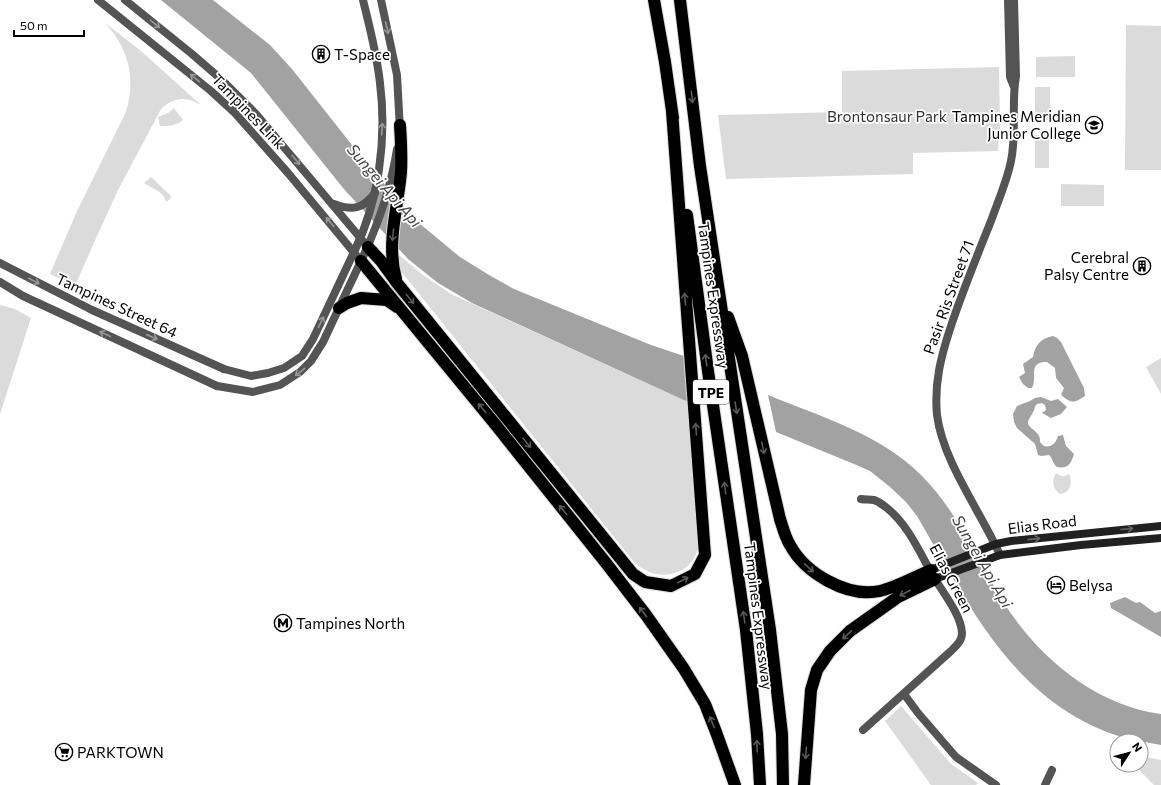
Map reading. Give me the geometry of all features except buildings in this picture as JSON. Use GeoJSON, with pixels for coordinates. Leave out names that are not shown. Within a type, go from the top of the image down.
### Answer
{"type":"FeatureCollection","features":[{"type":"Feature","properties":{"kind":"highway","name":"Tampines Expressway"},"geometry":{"type":"LineString","coordinates":[[654,0],[665,62],[746,630],[757,734],[760,785]]}},
{"type":"Feature","properties":{"kind":"highway","name":"Tampines Expressway"},"geometry":{"type":"LineString","coordinates":[[680,0],[700,166],[770,630],[782,734],[783,785]]}},
{"type":"Feature","properties":{"kind":"highway"},"geometry":{"type":"LineString","coordinates":[[684,0],[687,58]]}},
{"type":"Feature","properties":{"kind":"highway"},"geometry":{"type":"LineString","coordinates":[[364,243],[381,261],[397,283],[633,574],[645,582],[671,586],[695,574],[705,555],[672,111]]}},
{"type":"Feature","properties":{"kind":"highway"},"geometry":{"type":"LineString","coordinates":[[397,283],[391,252],[401,172],[402,149],[400,125]]}},
{"type":"Feature","properties":{"kind":"highway"},"geometry":{"type":"LineString","coordinates":[[358,256],[446,363],[646,615],[684,669],[705,704],[735,785]]}},
{"type":"Feature","properties":{"kind":"highway"},"geometry":{"type":"LineString","coordinates":[[718,286],[742,356],[780,519],[790,545],[800,560],[816,574],[832,583],[859,592],[879,591],[933,574]]}},
{"type":"Feature","properties":{"kind":"highway"},"geometry":{"type":"LineString","coordinates":[[339,308],[347,303],[361,298],[386,300],[402,310]]}},
{"type":"Feature","properties":{"kind":"highway"},"geometry":{"type":"LineString","coordinates":[[804,785],[811,690],[817,670],[830,651],[850,631],[933,574]]}},
{"type":"Feature","properties":{"kind":"main road","name":"Elias Road"},"geometry":{"type":"LineString","coordinates":[[933,574],[944,564],[996,544],[1011,541],[1161,526]]}},
{"type":"Feature","properties":{"kind":"main road","name":"Elias Road"},"geometry":{"type":"LineString","coordinates":[[933,574],[949,573],[1000,555],[1080,545],[1161,538]]}},
{"type":"Feature","properties":{"kind":"street","name":"Tampines Link"},"geometry":{"type":"LineString","coordinates":[[98,0],[211,91],[235,113],[274,156],[358,256]]}},
{"type":"Feature","properties":{"kind":"street","name":"Tampines Link"},"geometry":{"type":"LineString","coordinates":[[125,0],[222,80],[256,114],[333,204],[364,243]]}},
{"type":"Feature","properties":{"kind":"street"},"geometry":{"type":"LineString","coordinates":[[358,256],[364,243],[367,223],[375,193],[379,168],[382,123],[381,85],[373,39],[363,0]]}},
{"type":"Feature","properties":{"kind":"street"},"geometry":{"type":"LineString","coordinates":[[364,243],[374,233],[396,158],[400,125],[397,75],[381,0]]}},
{"type":"Feature","properties":{"kind":"street","name":"Pasir Ris Street 71"},"geometry":{"type":"LineString","coordinates":[[1008,0],[1010,77],[1014,88]]}},
{"type":"Feature","properties":{"kind":"street","name":"Pasir Ris Street 71"},"geometry":{"type":"LineString","coordinates":[[1000,555],[996,544],[956,469],[942,437],[937,414],[937,386],[939,366],[944,347],[1003,190],[1011,161],[1015,133],[1014,88],[1016,76],[1014,0]]}},
{"type":"Feature","properties":{"kind":"street"},"geometry":{"type":"LineString","coordinates":[[222,80],[235,100],[237,106],[235,113]]}},
{"type":"Feature","properties":{"kind":"street"},"geometry":{"type":"LineString","coordinates":[[333,204],[343,208],[356,208],[368,202],[375,193]]}},
{"type":"Feature","properties":{"kind":"street","name":"Tampines Street 64"},"geometry":{"type":"LineString","coordinates":[[0,282],[23,296],[217,386],[253,392],[280,385],[300,372],[311,361],[323,342],[339,308],[358,256]]}},
{"type":"Feature","properties":{"kind":"street","name":"Tampines Street 64"},"geometry":{"type":"LineString","coordinates":[[0,262],[92,310],[224,369],[251,376],[284,368],[302,356],[313,339],[358,256]]}},
{"type":"Feature","properties":{"kind":"street","name":"Elias Green"},"geometry":{"type":"LineString","coordinates":[[861,500],[873,500],[891,512],[910,534],[919,547],[960,622],[962,635],[959,642],[951,651],[863,730]]}},
{"type":"Feature","properties":{"kind":"street"},"geometry":{"type":"LineString","coordinates":[[904,694],[918,713],[956,757],[996,785]]}},
{"type":"Feature","properties":{"kind":"street"},"geometry":{"type":"LineString","coordinates":[[1045,785],[1052,770]]}},
{"type":"Feature","properties":{"kind":"green space"},"geometry":{"type":"Polygon","coordinates":[[[105,23],[141,51],[201,105],[190,100],[180,99],[171,102],[161,109],[118,190],[75,286],[50,274],[77,211],[126,112],[129,99],[130,76],[125,54],[120,43],[105,23]]]}},
{"type":"Feature","properties":{"kind":"green space"},"geometry":{"type":"Polygon","coordinates":[[[1126,25],[1161,26],[1161,170],[1125,170],[1126,25]]]}},
{"type":"Feature","properties":{"kind":"green space"},"geometry":{"type":"Polygon","coordinates":[[[1075,56],[1075,77],[1036,77],[1036,57],[1075,56]]]}},
{"type":"Feature","properties":{"kind":"green space","name":"Brontonsaur Park"},"geometry":{"type":"Polygon","coordinates":[[[999,67],[1000,128],[998,151],[913,153],[913,174],[726,179],[718,115],[842,112],[842,71],[999,67]]]}},
{"type":"Feature","properties":{"kind":"green space"},"geometry":{"type":"Polygon","coordinates":[[[1035,87],[1050,87],[1050,120],[1035,120],[1035,87]]]}},
{"type":"Feature","properties":{"kind":"green space"},"geometry":{"type":"Polygon","coordinates":[[[174,108],[183,120],[175,125],[160,126],[158,117],[168,113],[174,108]]]}},
{"type":"Feature","properties":{"kind":"green space"},"geometry":{"type":"Polygon","coordinates":[[[1035,135],[1049,135],[1049,168],[1035,168],[1035,135]]]}},
{"type":"Feature","properties":{"kind":"green space"},"geometry":{"type":"Polygon","coordinates":[[[151,177],[171,196],[166,202],[163,195],[144,183],[151,177]]]}},
{"type":"Feature","properties":{"kind":"green space"},"geometry":{"type":"Polygon","coordinates":[[[1061,184],[1104,185],[1104,206],[1061,206],[1061,184]]]}},
{"type":"Feature","properties":{"kind":"green space"},"geometry":{"type":"Polygon","coordinates":[[[398,254],[423,275],[451,294],[688,402],[699,544],[696,555],[690,564],[673,574],[663,575],[643,569],[634,562],[400,270],[398,254]]]}},
{"type":"Feature","properties":{"kind":"green space"},"geometry":{"type":"Polygon","coordinates":[[[0,305],[15,309],[31,318],[0,414],[0,305]]]}},
{"type":"Feature","properties":{"kind":"green space"},"geometry":{"type":"Polygon","coordinates":[[[1161,358],[1161,394],[1146,367],[1161,358]]]}},
{"type":"Feature","properties":{"kind":"green space"},"geometry":{"type":"Polygon","coordinates":[[[1056,473],[1062,476],[1069,474],[1071,484],[1069,489],[1064,493],[1060,494],[1054,485],[1056,473]]]}},
{"type":"Feature","properties":{"kind":"green space"},"geometry":{"type":"Polygon","coordinates":[[[901,706],[951,764],[978,783],[976,785],[931,785],[885,721],[901,706]]]}},
{"type":"Feature","properties":{"kind":"green space"},"geometry":{"type":"Polygon","coordinates":[[[1149,758],[1161,760],[1161,785],[1154,785],[1142,773],[1149,773],[1149,758]]]}},
{"type":"Feature","properties":{"kind":"water","name":"Sungei Api Api"},"geometry":{"type":"Polygon","coordinates":[[[161,0],[213,0],[270,45],[292,69],[363,159],[414,219],[460,257],[514,289],[651,345],[684,356],[688,402],[472,303],[438,283],[408,259],[343,188],[251,73],[161,0]]]}},
{"type":"Feature","properties":{"kind":"water"},"geometry":{"type":"Polygon","coordinates":[[[1053,336],[1061,342],[1084,388],[1085,396],[1073,402],[1061,395],[1064,388],[1056,378],[1055,368],[1047,362],[1041,363],[1035,367],[1034,384],[1032,388],[1028,388],[1023,384],[1019,377],[1025,373],[1023,364],[1033,357],[1035,349],[1039,343],[1045,338],[1053,336]]]}},
{"type":"Feature","properties":{"kind":"water"},"geometry":{"type":"Polygon","coordinates":[[[768,395],[848,427],[887,448],[904,460],[920,474],[944,502],[965,534],[1002,600],[1016,621],[1032,640],[1070,675],[1090,689],[1136,709],[1161,714],[1161,745],[1149,743],[1149,733],[1112,733],[1092,726],[1058,705],[1028,680],[1002,652],[957,586],[917,516],[906,502],[870,471],[776,432],[768,395]]]}},
{"type":"Feature","properties":{"kind":"water"},"geometry":{"type":"Polygon","coordinates":[[[1041,397],[1051,401],[1058,399],[1067,407],[1061,414],[1051,418],[1042,413],[1046,410],[1045,405],[1042,403],[1037,404],[1028,424],[1038,434],[1040,442],[1045,446],[1050,446],[1055,442],[1058,436],[1063,435],[1066,446],[1074,454],[1072,461],[1064,467],[1057,467],[1049,455],[1038,455],[1035,444],[1017,428],[1014,422],[1013,414],[1017,406],[1041,397]]]}},
{"type":"Feature","properties":{"kind":"water"},"geometry":{"type":"Polygon","coordinates":[[[1125,597],[1136,603],[1140,602],[1155,613],[1161,611],[1161,637],[1111,608],[1110,603],[1125,597]]]}},
{"type":"Feature","properties":{"kind":"place","name":"T-Space"},"geometry":{"type":"Point","coordinates":[321,54]}},
{"type":"Feature","properties":{"kind":"place","name":"Tampines Meridian Junior College"},"geometry":{"type":"Point","coordinates":[1094,125]}},
{"type":"Feature","properties":{"kind":"place","name":"Cerebral Palsy Centre"},"geometry":{"type":"Point","coordinates":[1142,266]}},
{"type":"Feature","properties":{"kind":"place","name":"Belysa"},"geometry":{"type":"Point","coordinates":[1056,585]}},
{"type":"Feature","properties":{"kind":"place","name":"Tampines North"},"geometry":{"type":"Point","coordinates":[283,623]}},
{"type":"Feature","properties":{"kind":"place","name":"PARKTOWN"},"geometry":{"type":"Point","coordinates":[64,752]}}]}
